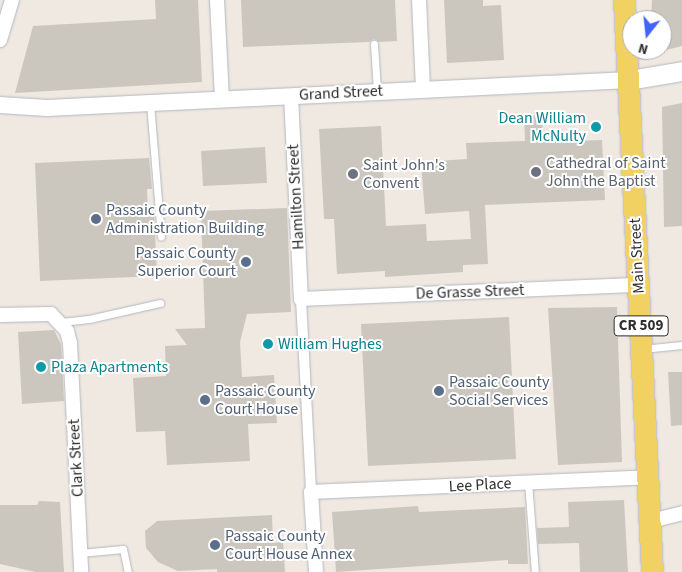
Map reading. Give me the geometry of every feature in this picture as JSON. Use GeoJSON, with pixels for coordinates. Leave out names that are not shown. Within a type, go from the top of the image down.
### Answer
{"type":"FeatureCollection","features":[{"type":"Feature","properties":{"kind":"main road","name":"Main Street"},"geometry":{"type":"LineString","coordinates":[[624,0],[652,572]]}},
{"type":"Feature","properties":{"kind":"main road","name":"Grand Street"},"geometry":{"type":"LineString","coordinates":[[628,80],[682,72]]}},
{"type":"Feature","properties":{"kind":"street"},"geometry":{"type":"LineString","coordinates":[[0,40],[12,0]]}},
{"type":"Feature","properties":{"kind":"street"},"geometry":{"type":"LineString","coordinates":[[218,0],[222,99]]}},
{"type":"Feature","properties":{"kind":"street"},"geometry":{"type":"LineString","coordinates":[[419,0],[423,89]]}},
{"type":"Feature","properties":{"kind":"street","name":"Grand Street"},"geometry":{"type":"LineString","coordinates":[[0,106],[48,108],[628,80]]}},
{"type":"Feature","properties":{"kind":"street","name":"Hamilton Street"},"geometry":{"type":"LineString","coordinates":[[291,96],[301,299]]}},
{"type":"Feature","properties":{"kind":"street","name":"De Grasse Street"},"geometry":{"type":"LineString","coordinates":[[301,299],[639,285]]}},
{"type":"Feature","properties":{"kind":"street"},"geometry":{"type":"LineString","coordinates":[[301,299],[316,572]]}},
{"type":"Feature","properties":{"kind":"street"},"geometry":{"type":"LineString","coordinates":[[0,315],[45,313],[61,322]]}},
{"type":"Feature","properties":{"kind":"street","name":"Clark Street"},"geometry":{"type":"LineString","coordinates":[[61,322],[70,344],[81,572]]}},
{"type":"Feature","properties":{"kind":"street","name":"Lee Place"},"geometry":{"type":"LineString","coordinates":[[311,492],[648,477]]}},
{"type":"Feature","properties":{"kind":"street"},"geometry":{"type":"LineString","coordinates":[[651,521],[682,513]]}},
{"type":"Feature","properties":{"kind":"lane"},"geometry":{"type":"LineString","coordinates":[[374,44],[377,92]]}},
{"type":"Feature","properties":{"kind":"lane"},"geometry":{"type":"LineString","coordinates":[[150,103],[161,237]]}},
{"type":"Feature","properties":{"kind":"lane"},"geometry":{"type":"LineString","coordinates":[[61,322],[89,319],[160,303]]}},
{"type":"Feature","properties":{"kind":"lane"},"geometry":{"type":"LineString","coordinates":[[642,349],[682,345]]}},
{"type":"Feature","properties":{"kind":"lane"},"geometry":{"type":"LineString","coordinates":[[528,482],[535,572]]}},
{"type":"Feature","properties":{"kind":"lane"},"geometry":{"type":"LineString","coordinates":[[80,553],[123,549],[128,572]]}},
{"type":"Feature","properties":{"kind":"building"},"geometry":{"type":"Polygon","coordinates":[[[155,0],[198,0],[202,82],[15,93],[33,26],[156,19],[155,0]]]}},
{"type":"Feature","properties":{"kind":"building"},"geometry":{"type":"Polygon","coordinates":[[[241,0],[395,0],[397,41],[379,42],[374,39],[369,42],[243,47],[241,0]]]}},
{"type":"Feature","properties":{"kind":"building"},"geometry":{"type":"Polygon","coordinates":[[[444,0],[483,0],[483,6],[501,5],[504,60],[447,63],[444,0]]]}},
{"type":"Feature","properties":{"kind":"building"},"geometry":{"type":"Polygon","coordinates":[[[652,0],[682,0],[682,46],[672,48],[672,10],[652,10],[652,0]]]}},
{"type":"Feature","properties":{"kind":"building"},"geometry":{"type":"Polygon","coordinates":[[[682,103],[682,226],[664,227],[662,107],[682,103]]]}},
{"type":"Feature","properties":{"kind":"building"},"geometry":{"type":"Polygon","coordinates":[[[542,115],[543,142],[602,140],[605,200],[485,205],[488,264],[463,265],[463,272],[385,277],[385,271],[337,274],[334,219],[324,219],[319,129],[381,126],[386,226],[426,224],[427,241],[471,239],[469,211],[425,214],[421,162],[467,159],[466,143],[525,141],[524,116],[542,115]]]}},
{"type":"Feature","properties":{"kind":"building"},"geometry":{"type":"Polygon","coordinates":[[[265,147],[267,183],[203,186],[201,151],[265,147]]]}},
{"type":"Feature","properties":{"kind":"building","name":"Passaic County Administration Building"},"geometry":{"type":"Polygon","coordinates":[[[149,158],[152,189],[147,189],[148,213],[154,213],[157,276],[40,281],[35,163],[149,158]]]}},
{"type":"Feature","properties":{"kind":"building"},"geometry":{"type":"Polygon","coordinates":[[[287,208],[291,312],[247,314],[240,342],[242,377],[274,375],[277,423],[248,424],[250,461],[167,465],[165,431],[136,432],[133,378],[166,376],[165,346],[187,345],[175,329],[205,328],[201,211],[287,208]]]}},
{"type":"Feature","properties":{"kind":"building"},"geometry":{"type":"Polygon","coordinates":[[[617,307],[622,462],[558,465],[548,308],[617,307]]]}},
{"type":"Feature","properties":{"kind":"building","name":"Passaic County Social Services"},"geometry":{"type":"Polygon","coordinates":[[[509,317],[516,459],[368,466],[361,324],[509,317]]]}},
{"type":"Feature","properties":{"kind":"building","name":"Plaza Apartments"},"geometry":{"type":"Polygon","coordinates":[[[54,330],[61,344],[64,401],[22,404],[18,332],[54,330]]]}},
{"type":"Feature","properties":{"kind":"building"},"geometry":{"type":"Polygon","coordinates":[[[668,372],[682,372],[682,425],[671,426],[668,372]]]}},
{"type":"Feature","properties":{"kind":"building"},"geometry":{"type":"Polygon","coordinates":[[[624,500],[628,572],[580,572],[579,543],[538,544],[537,528],[569,527],[568,502],[624,500]]]}},
{"type":"Feature","properties":{"kind":"building"},"geometry":{"type":"Polygon","coordinates":[[[39,501],[60,502],[64,572],[36,572],[0,564],[0,505],[37,505],[39,501]]]}},
{"type":"Feature","properties":{"kind":"building"},"geometry":{"type":"Polygon","coordinates":[[[418,506],[419,512],[525,507],[528,564],[508,564],[508,560],[336,572],[332,512],[418,506]]]}},
{"type":"Feature","properties":{"kind":"building","name":"Passaic County Court House Annex"},"geometry":{"type":"Polygon","coordinates":[[[272,515],[273,543],[283,542],[285,572],[217,572],[217,569],[178,571],[158,562],[146,548],[145,531],[157,521],[272,515]]]}},
{"type":"Feature","properties":{"kind":"place","name":"Dean William McNulty"},"geometry":{"type":"Point","coordinates":[596,127]}},
{"type":"Feature","properties":{"kind":"place","name":"Cathedral of Saint John the Baptist"},"geometry":{"type":"Point","coordinates":[536,172]}},
{"type":"Feature","properties":{"kind":"place","name":"Saint John's Convent"},"geometry":{"type":"Point","coordinates":[353,174]}},
{"type":"Feature","properties":{"kind":"place","name":"Passaic County Administration Building"},"geometry":{"type":"Point","coordinates":[96,219]}},
{"type":"Feature","properties":{"kind":"place","name":"Passaic County Superior Court"},"geometry":{"type":"Point","coordinates":[246,262]}},
{"type":"Feature","properties":{"kind":"place","name":"William Hughes"},"geometry":{"type":"Point","coordinates":[268,344]}},
{"type":"Feature","properties":{"kind":"place","name":"Plaza Apartments"},"geometry":{"type":"Point","coordinates":[41,367]}},
{"type":"Feature","properties":{"kind":"place","name":"Passaic County Social Services"},"geometry":{"type":"Point","coordinates":[439,391]}},
{"type":"Feature","properties":{"kind":"place","name":"Passaic County Court House"},"geometry":{"type":"Point","coordinates":[205,400]}},
{"type":"Feature","properties":{"kind":"place","name":"Passaic County Court House Annex"},"geometry":{"type":"Point","coordinates":[215,545]}}]}
